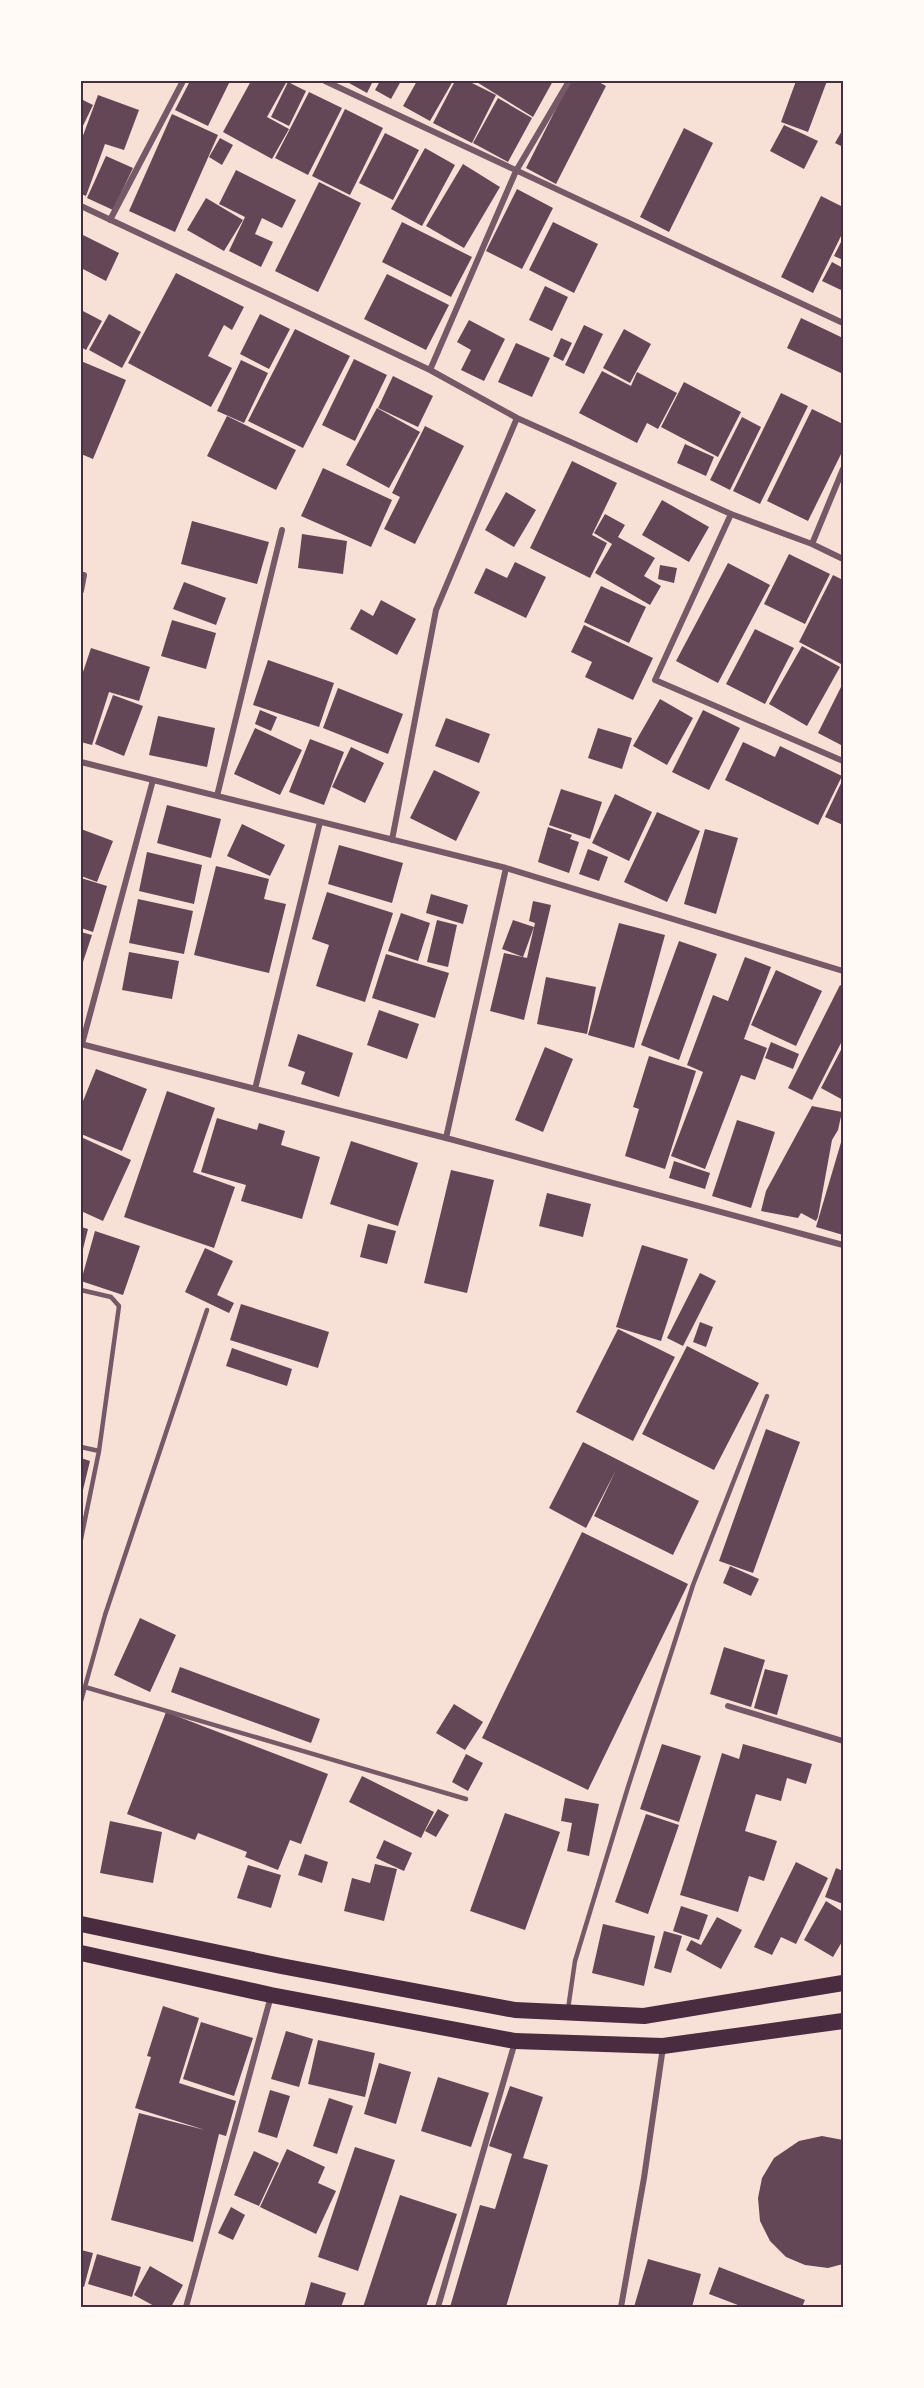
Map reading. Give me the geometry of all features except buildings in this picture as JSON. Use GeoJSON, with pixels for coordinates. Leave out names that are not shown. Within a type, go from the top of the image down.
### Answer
{"type":"FeatureCollection","features":[{"type":"Feature","properties":{"kind":"highway"},"geometry":{"type":"LineString","coordinates":[[81,1924],[281,1966],[515,2010],[644,2016],[843,1983]]}},
{"type":"Feature","properties":{"kind":"highway"},"geometry":{"type":"LineString","coordinates":[[81,1953],[271,1995],[515,2041],[663,2046],[843,2020]]}},
{"type":"Feature","properties":{"kind":"street"},"geometry":{"type":"LineString","coordinates":[[110,220],[183,81]]}},
{"type":"Feature","properties":{"kind":"street"},"geometry":{"type":"LineString","coordinates":[[325,81],[843,323]]}},
{"type":"Feature","properties":{"kind":"street"},"geometry":{"type":"LineString","coordinates":[[430,370],[516,171],[569,81]]}},
{"type":"Feature","properties":{"kind":"street"},"geometry":{"type":"LineString","coordinates":[[81,206],[430,370],[517,418],[731,514],[812,544],[843,559]]}},
{"type":"Feature","properties":{"kind":"street"},"geometry":{"type":"LineString","coordinates":[[392,840],[436,610],[517,418]]}},
{"type":"Feature","properties":{"kind":"street"},"geometry":{"type":"LineString","coordinates":[[812,544],[843,469]]}},
{"type":"Feature","properties":{"kind":"street"},"geometry":{"type":"LineString","coordinates":[[731,514],[655,680],[843,761]]}},
{"type":"Feature","properties":{"kind":"street"},"geometry":{"type":"LineString","coordinates":[[217,796],[282,530]]}},
{"type":"Feature","properties":{"kind":"street"},"geometry":{"type":"LineString","coordinates":[[81,591],[84,575]]}},
{"type":"Feature","properties":{"kind":"street"},"geometry":{"type":"LineString","coordinates":[[81,762],[506,868],[843,971]]}},
{"type":"Feature","properties":{"kind":"street"},"geometry":{"type":"LineString","coordinates":[[153,780],[81,1044],[446,1138],[843,1245]]}},
{"type":"Feature","properties":{"kind":"street"},"geometry":{"type":"LineString","coordinates":[[255,1089],[320,822]]}},
{"type":"Feature","properties":{"kind":"street"},"geometry":{"type":"LineString","coordinates":[[446,1138],[506,868]]}},
{"type":"Feature","properties":{"kind":"street"},"geometry":{"type":"LineString","coordinates":[[728,1706],[843,1741]]}},
{"type":"Feature","properties":{"kind":"street"},"geometry":{"type":"LineString","coordinates":[[186,2307],[271,1995]]}},
{"type":"Feature","properties":{"kind":"street"},"geometry":{"type":"LineString","coordinates":[[438,2307],[515,2041]]}},
{"type":"Feature","properties":{"kind":"street"},"geometry":{"type":"LineString","coordinates":[[621,2307],[644,2178],[663,2046]]}},
{"type":"Feature","properties":{"kind":"lane"},"geometry":{"type":"LineString","coordinates":[[81,1290],[111,1297],[119,1306],[99,1451],[81,1539]]}},
{"type":"Feature","properties":{"kind":"lane"},"geometry":{"type":"LineString","coordinates":[[81,1701],[105,1615],[207,1310]]}},
{"type":"Feature","properties":{"kind":"lane"},"geometry":{"type":"LineString","coordinates":[[567,2012],[575,1961],[693,1585],[767,1396]]}},
{"type":"Feature","properties":{"kind":"lane"},"geometry":{"type":"LineString","coordinates":[[81,1447],[99,1451]]}},
{"type":"Feature","properties":{"kind":"lane"},"geometry":{"type":"LineString","coordinates":[[85,1687],[466,1799]]}}]}
